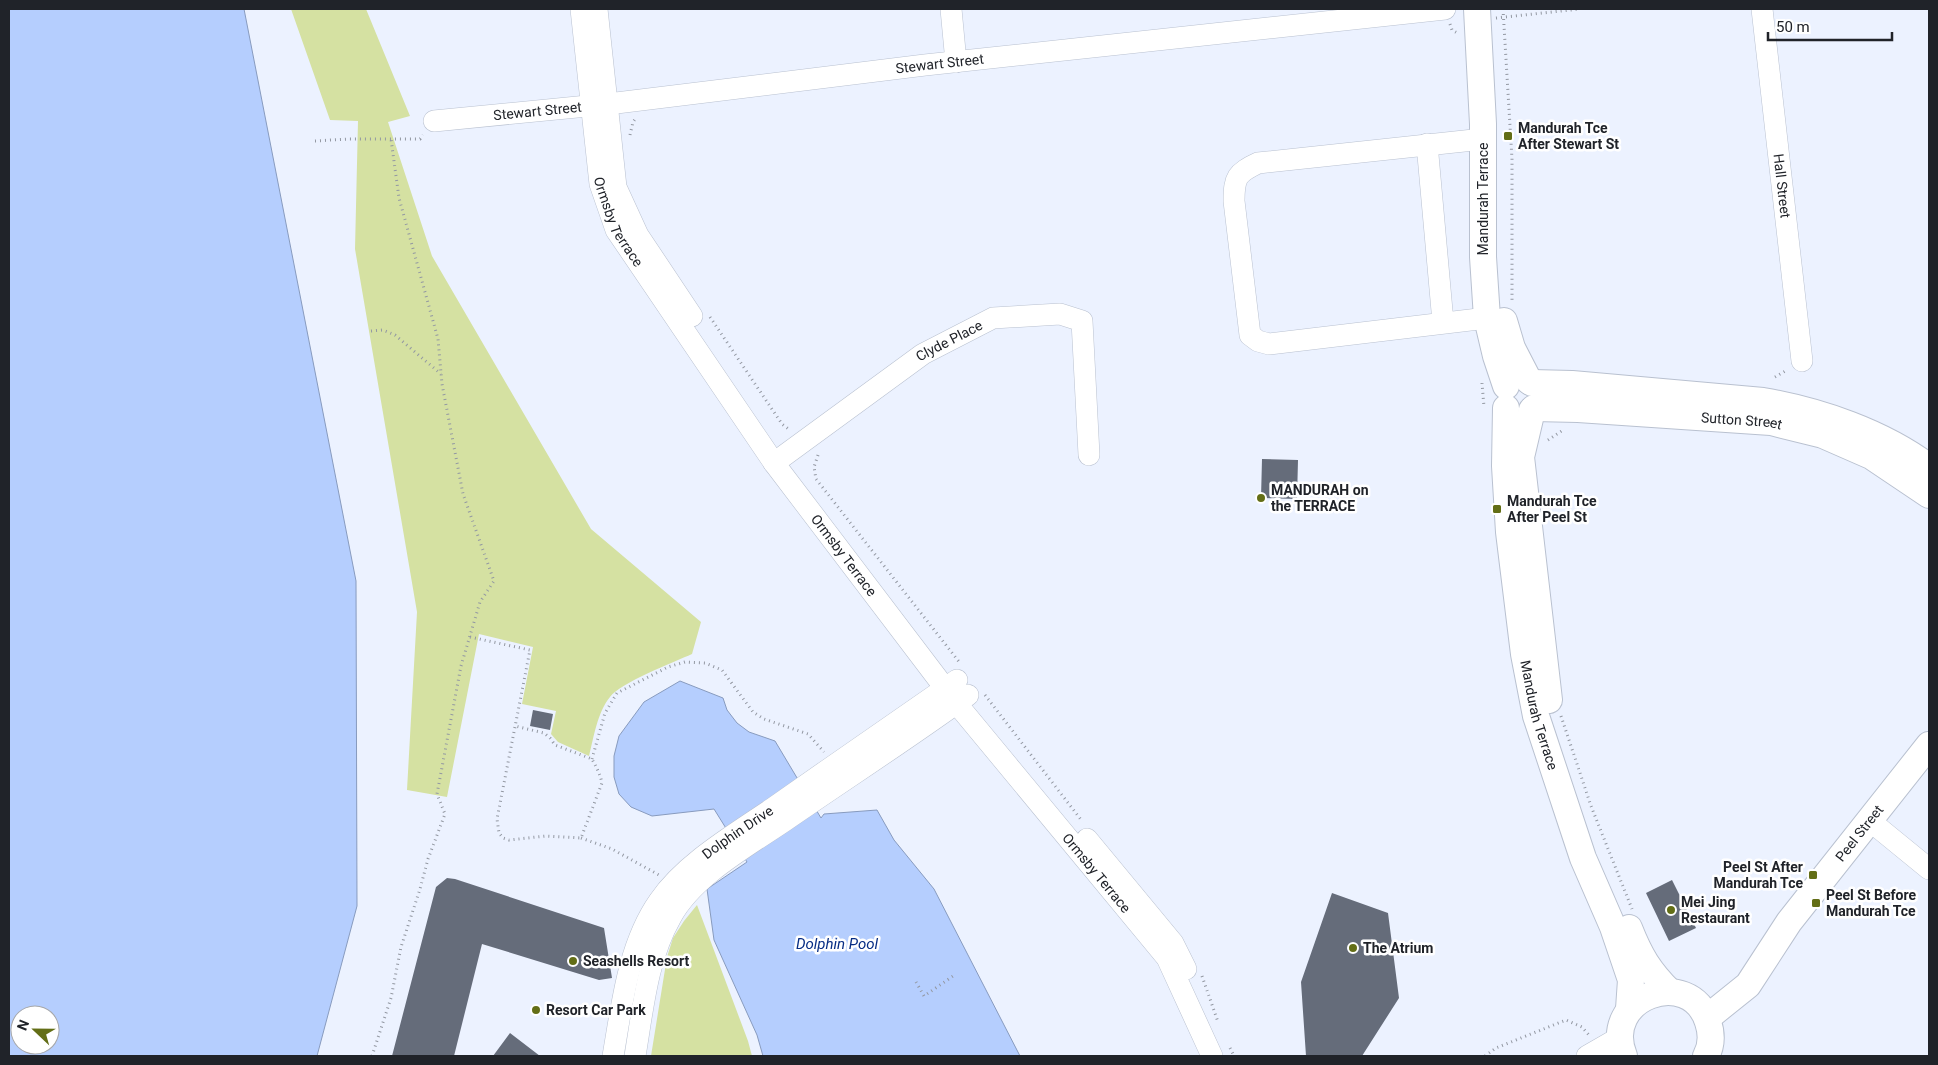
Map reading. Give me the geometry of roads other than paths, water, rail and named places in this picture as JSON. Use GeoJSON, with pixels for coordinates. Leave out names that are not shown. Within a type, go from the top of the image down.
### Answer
{"type":"FeatureCollection","features":[{"type":"Feature","properties":{"kind":"main road","name":"Mandurah Terrace"},"geometry":{"type":"LineString","coordinates":[[1477,9],[1483,139],[1483,257],[1487,318],[1496,356],[1518,389],[1538,393],[1538,399],[1533,409],[1521,457],[1550,705],[1588,827],[1636,946],[1652,974],[1690,1004]]}},
{"type":"Feature","properties":{"kind":"main road","name":"Mandurah Terrace"},"geometry":{"type":"LineString","coordinates":[[1489,9],[1497,79],[1500,302],[1512,348],[1518,389],[1505,466],[1509,532],[1524,654],[1536,716],[1583,858],[1613,927],[1631,980],[1629,1009],[1622,1022],[1622,1047]]}},
{"type":"Feature","properties":{"kind":"main road","name":"Sutton Street"},"geometry":{"type":"LineString","coordinates":[[1518,389],[1572,384],[1763,401],[1794,406],[1875,434],[1911,454],[1929,467]]}},
{"type":"Feature","properties":{"kind":"main road","name":"Sutton Street"},"geometry":{"type":"LineString","coordinates":[[1533,409],[1587,410],[1771,422],[1823,435],[1871,456],[1929,495]]}},
{"type":"Feature","properties":{"kind":"main road","name":"Peel Street"},"geometry":{"type":"LineString","coordinates":[[1629,1009],[1641,999],[1655,993],[1690,1004],[1731,979],[1789,922],[1929,745]]}},
{"type":"Feature","properties":{"kind":"main road"},"geometry":{"type":"LineString","coordinates":[[1690,1004],[1710,1029],[1709,1055]]}},
{"type":"Feature","properties":{"kind":"street","name":"Ormsby Terrace"},"geometry":{"type":"LineString","coordinates":[[581,9],[616,187],[638,235],[780,459],[962,687],[1173,943],[1223,1053]]}},
{"type":"Feature","properties":{"kind":"street","name":"Ormsby Terrace"},"geometry":{"type":"LineString","coordinates":[[597,9],[600,104]]}},
{"type":"Feature","properties":{"kind":"street"},"geometry":{"type":"LineString","coordinates":[[951,9],[956,62]]}},
{"type":"Feature","properties":{"kind":"street","name":"Stewart Street"},"geometry":{"type":"LineString","coordinates":[[434,121],[1445,9]]}},
{"type":"Feature","properties":{"kind":"street","name":"Hall Street"},"geometry":{"type":"LineString","coordinates":[[1762,9],[1802,361]]}},
{"type":"Feature","properties":{"kind":"street"},"geometry":{"type":"LineString","coordinates":[[1483,139],[1258,163],[1242,170],[1234,188],[1234,201],[1250,335],[1258,341],[1268,344],[1487,318]]}},
{"type":"Feature","properties":{"kind":"street"},"geometry":{"type":"LineString","coordinates":[[1427,144],[1444,322]]}},
{"type":"Feature","properties":{"kind":"street","name":"Clyde Place"},"geometry":{"type":"LineString","coordinates":[[780,459],[923,354],[993,318],[1060,314],[1082,321],[1089,455]]}},
{"type":"Feature","properties":{"kind":"street","name":"Dolphin Drive"},"geometry":{"type":"LineString","coordinates":[[613,1056],[630,970],[638,943],[649,918],[666,892],[702,870],[850,754],[962,687]]}},
{"type":"Feature","properties":{"kind":"street","name":"Dolphin Drive"},"geometry":{"type":"LineString","coordinates":[[636,1056],[649,974],[659,942],[671,916],[702,870],[726,861],[873,761],[962,687]]}},
{"type":"Feature","properties":{"kind":"street"},"geometry":{"type":"LineString","coordinates":[[1869,820],[1929,869]]}},
{"type":"Feature","properties":{"kind":"street"},"geometry":{"type":"LineString","coordinates":[[1589,1047],[1622,1047]]}},
{"type":"Feature","properties":{"kind":"water"},"geometry":{"type":"Polygon","coordinates":[[[9,9],[244,9],[356,581],[357,906],[317,1056],[9,1056],[9,9]]]}},
{"type":"Feature","properties":{"kind":"water","name":"Dolphin Pool"},"geometry":{"type":"Polygon","coordinates":[[[680,681],[723,698],[727,710],[737,723],[749,732],[775,741],[821,818],[824,814],[877,810],[894,840],[934,889],[1020,1056],[763,1056],[757,1035],[714,940],[707,889],[747,862],[714,809],[652,816],[631,807],[619,794],[614,777],[614,756],[619,736],[644,702],[680,681]]]}},
{"type":"Feature","properties":{"kind":"place","name":"Mandurah Tce After Stewart St"},"geometry":{"type":"Point","coordinates":[1508,136]}},
{"type":"Feature","properties":{"kind":"place","name":"MANDURAH on the TERRACE"},"geometry":{"type":"Point","coordinates":[1261,498]}},
{"type":"Feature","properties":{"kind":"place","name":"Mandurah Tce After Peel St"},"geometry":{"type":"Point","coordinates":[1497,509]}},
{"type":"Feature","properties":{"kind":"place","name":"Peel St After Mandurah Tce"},"geometry":{"type":"Point","coordinates":[1813,875]}},
{"type":"Feature","properties":{"kind":"place","name":"Peel St Before Mandurah Tce"},"geometry":{"type":"Point","coordinates":[1816,903]}},
{"type":"Feature","properties":{"kind":"place","name":"Mei Jing Restaurant"},"geometry":{"type":"Point","coordinates":[1671,910]}},
{"type":"Feature","properties":{"kind":"place","name":"The Atrium"},"geometry":{"type":"Point","coordinates":[1353,948]}},
{"type":"Feature","properties":{"kind":"place","name":"Seashells Resort"},"geometry":{"type":"Point","coordinates":[573,961]}},
{"type":"Feature","properties":{"kind":"place","name":"Resort Car Park"},"geometry":{"type":"Point","coordinates":[536,1010]}}]}
